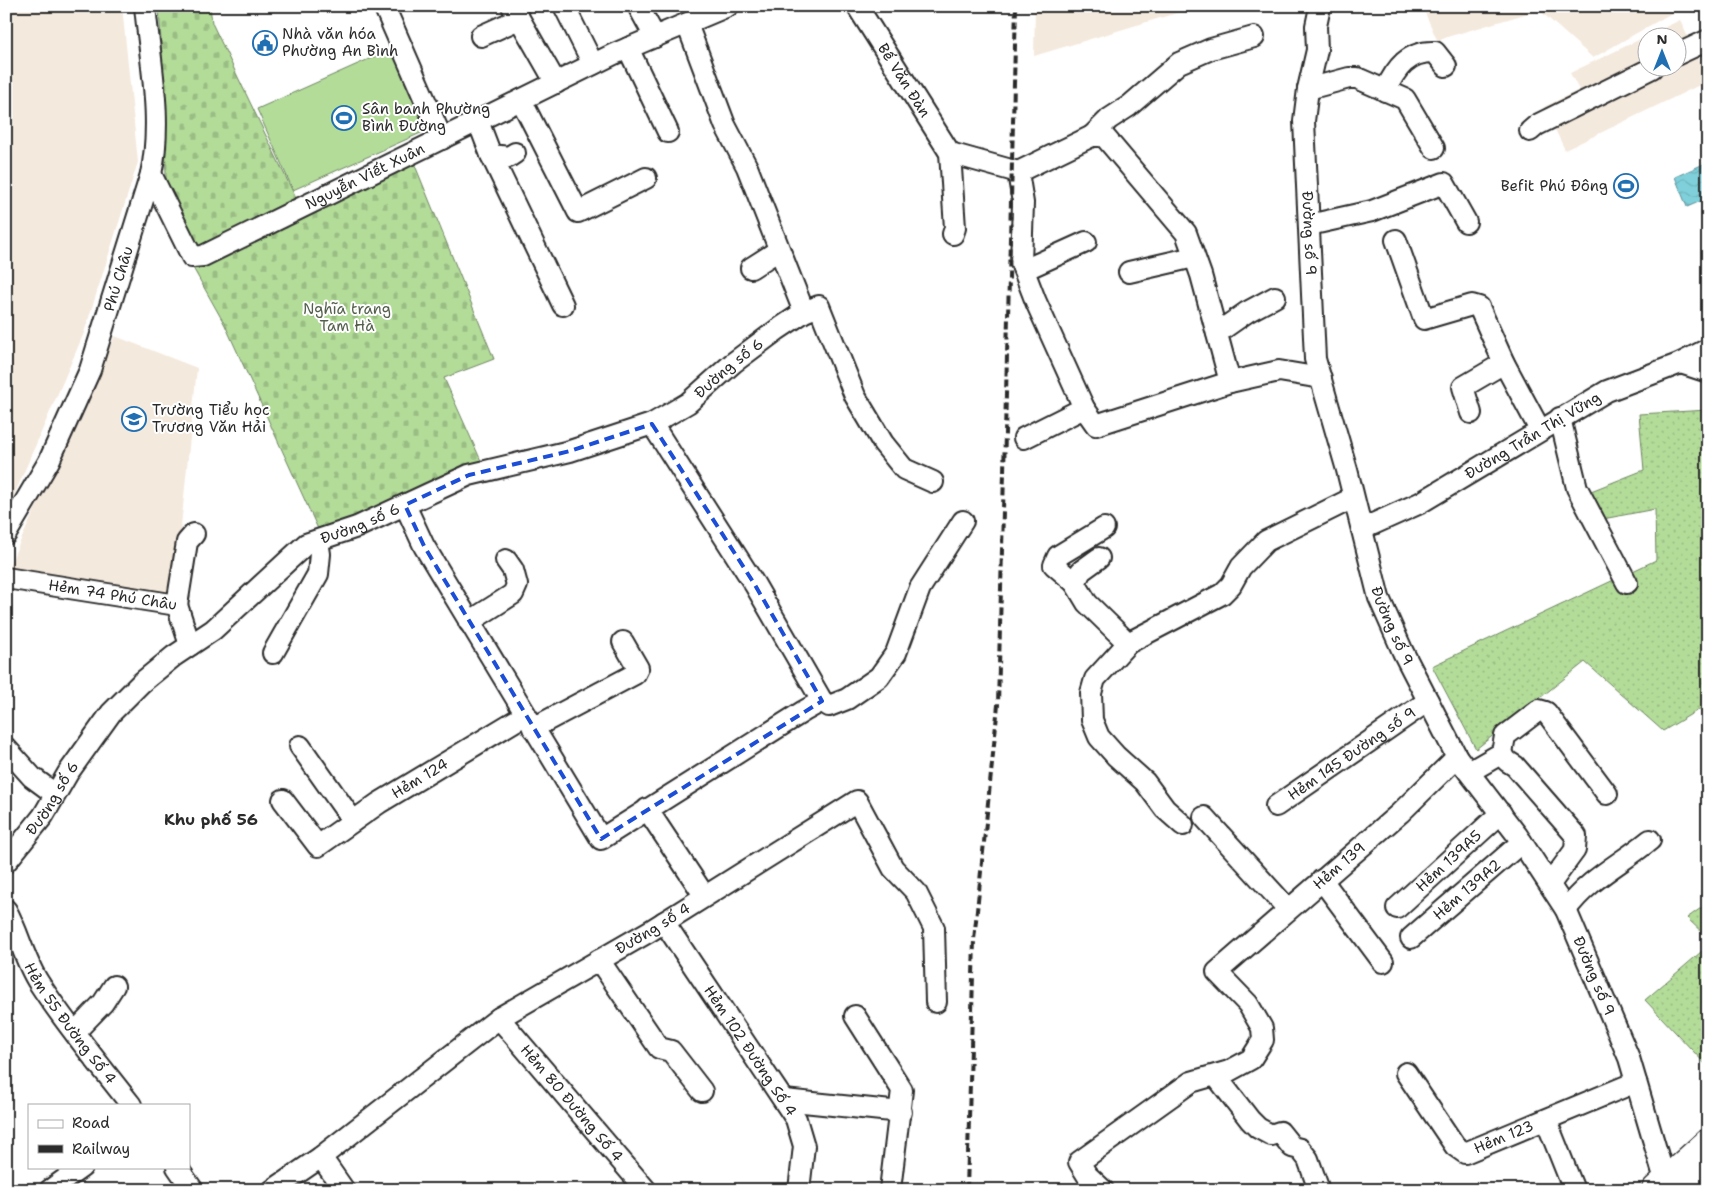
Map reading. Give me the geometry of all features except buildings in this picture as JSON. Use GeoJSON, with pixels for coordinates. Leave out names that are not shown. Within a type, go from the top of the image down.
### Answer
{"type":"FeatureCollection","features":[{"type":"Feature","properties":{"kind":"highway"},"geometry":{"type":"LineString","coordinates":[[1669,1188],[1708,1143]]}},
{"type":"Feature","properties":{"kind":"highway"},"geometry":{"type":"LineString","coordinates":[[1669,1188],[1708,1172]]}},
{"type":"Feature","properties":{"kind":"street","name":"Phú Châu"},"geometry":{"type":"LineString","coordinates":[[6,534],[49,461],[90,370],[151,174],[156,152],[156,129],[145,6]]}},
{"type":"Feature","properties":{"kind":"street"},"geometry":{"type":"LineString","coordinates":[[384,6],[442,139]]}},
{"type":"Feature","properties":{"kind":"street"},"geometry":{"type":"LineString","coordinates":[[564,6],[593,64]]}},
{"type":"Feature","properties":{"kind":"street"},"geometry":{"type":"LineString","coordinates":[[638,6],[659,35]]}},
{"type":"Feature","properties":{"kind":"street"},"geometry":{"type":"LineString","coordinates":[[650,6],[659,35]]}},
{"type":"Feature","properties":{"kind":"street","name":"Nguyễn Viết Xuân"},"geometry":{"type":"LineString","coordinates":[[151,174],[192,256],[203,256],[593,64],[728,6]]}},
{"type":"Feature","properties":{"kind":"street","name":"Bế Văn Đàn"},"geometry":{"type":"LineString","coordinates":[[857,6],[953,153]]}},
{"type":"Feature","properties":{"kind":"street","name":"Đường số 9"},"geometry":{"type":"LineString","coordinates":[[1320,7],[1316,26],[1317,50],[1308,88],[1304,121],[1315,359],[1379,598],[1428,701],[1463,764],[1522,842],[1566,910],[1629,1058],[1669,1188]]}},
{"type":"Feature","properties":{"kind":"street"},"geometry":{"type":"LineString","coordinates":[[481,36],[516,13],[556,83]]}},
{"type":"Feature","properties":{"kind":"street"},"geometry":{"type":"LineString","coordinates":[[687,24],[725,125],[747,167],[804,312],[819,306],[855,396],[883,443],[904,469],[933,482]]}},
{"type":"Feature","properties":{"kind":"street"},"geometry":{"type":"LineString","coordinates":[[1092,136],[1179,63],[1211,49],[1254,37]]}},
{"type":"Feature","properties":{"kind":"street"},"geometry":{"type":"LineString","coordinates":[[1686,50],[1708,40]]}},
{"type":"Feature","properties":{"kind":"street"},"geometry":{"type":"LineString","coordinates":[[628,48],[668,132]]}},
{"type":"Feature","properties":{"kind":"street"},"geometry":{"type":"LineString","coordinates":[[1385,91],[1405,59],[1411,56],[1435,52],[1446,66]]}},
{"type":"Feature","properties":{"kind":"street"},"geometry":{"type":"LineString","coordinates":[[1530,131],[1537,125],[1636,76]]}},
{"type":"Feature","properties":{"kind":"street"},"geometry":{"type":"LineString","coordinates":[[1308,88],[1349,78],[1367,82],[1404,99],[1434,148]]}},
{"type":"Feature","properties":{"kind":"street"},"geometry":{"type":"LineString","coordinates":[[520,100],[578,212],[646,178]]}},
{"type":"Feature","properties":{"kind":"street"},"geometry":{"type":"LineString","coordinates":[[478,121],[491,155],[563,305]]}},
{"type":"Feature","properties":{"kind":"street"},"geometry":{"type":"LineString","coordinates":[[953,234],[955,228],[953,153],[1008,169],[1092,136],[1104,136],[1186,233],[1230,382]]}},
{"type":"Feature","properties":{"kind":"street"},"geometry":{"type":"LineString","coordinates":[[491,155],[509,157],[515,153]]}},
{"type":"Feature","properties":{"kind":"street"},"geometry":{"type":"LineString","coordinates":[[1008,169],[1023,203],[1022,263],[1024,270],[1036,302],[1084,408],[1096,425],[1230,382],[1279,370],[1321,378]]}},
{"type":"Feature","properties":{"kind":"street"},"geometry":{"type":"LineString","coordinates":[[1309,225],[1372,211],[1444,183],[1466,222]]}},
{"type":"Feature","properties":{"kind":"street"},"geometry":{"type":"LineString","coordinates":[[1396,240],[1424,318],[1472,305],[1479,308],[1504,363],[1540,430]]}},
{"type":"Feature","properties":{"kind":"street"},"geometry":{"type":"LineString","coordinates":[[1024,270],[1086,242]]}},
{"type":"Feature","properties":{"kind":"street"},"geometry":{"type":"LineString","coordinates":[[751,268],[779,250]]}},
{"type":"Feature","properties":{"kind":"street"},"geometry":{"type":"LineString","coordinates":[[1129,272],[1194,256]]}},
{"type":"Feature","properties":{"kind":"street"},"geometry":{"type":"LineString","coordinates":[[1217,333],[1247,312],[1275,297]]}},
{"type":"Feature","properties":{"kind":"street","name":"Đường số 6"},"geometry":{"type":"LineString","coordinates":[[6,862],[43,816],[55,794],[111,714],[141,683],[190,645],[213,630],[306,544],[357,527],[469,475],[570,451],[652,424],[688,403],[734,362],[804,312]]}},
{"type":"Feature","properties":{"kind":"street","name":"Đường Trần Thị Vững"},"geometry":{"type":"LineString","coordinates":[[1362,529],[1420,503],[1560,418],[1607,392],[1708,350]]}},
{"type":"Feature","properties":{"kind":"street"},"geometry":{"type":"LineString","coordinates":[[1681,362],[1708,372]]}},
{"type":"Feature","properties":{"kind":"street"},"geometry":{"type":"LineString","coordinates":[[1472,413],[1463,387],[1504,363]]}},
{"type":"Feature","properties":{"kind":"street"},"geometry":{"type":"LineString","coordinates":[[1024,438],[1084,408]]}},
{"type":"Feature","properties":{"kind":"street"},"geometry":{"type":"LineString","coordinates":[[1560,418],[1577,488],[1627,583]]}},
{"type":"Feature","properties":{"kind":"street"},"geometry":{"type":"LineString","coordinates":[[652,424],[755,585],[822,701],[829,706],[847,699],[879,677],[896,654],[920,588],[963,521]]}},
{"type":"Feature","properties":{"kind":"street"},"geometry":{"type":"LineString","coordinates":[[1183,825],[1165,809],[1145,782],[1099,737],[1092,720],[1091,693],[1095,679],[1128,642],[1222,594],[1231,585],[1241,567],[1266,541],[1353,498]]}},
{"type":"Feature","properties":{"kind":"street"},"geometry":{"type":"LineString","coordinates":[[405,505],[424,546],[601,839],[822,701]]}},
{"type":"Feature","properties":{"kind":"street"},"geometry":{"type":"LineString","coordinates":[[1104,528],[1058,556],[1054,565],[1075,582],[1087,602],[1128,642]]}},
{"type":"Feature","properties":{"kind":"street"},"geometry":{"type":"LineString","coordinates":[[177,605],[187,542],[194,534]]}},
{"type":"Feature","properties":{"kind":"street"},"geometry":{"type":"LineString","coordinates":[[273,653],[318,574],[320,554],[318,541]]}},
{"type":"Feature","properties":{"kind":"street"},"geometry":{"type":"LineString","coordinates":[[1075,582],[1082,571],[1099,558]]}},
{"type":"Feature","properties":{"kind":"street"},"geometry":{"type":"LineString","coordinates":[[469,622],[512,594],[517,585],[506,560]]}},
{"type":"Feature","properties":{"kind":"street","name":"Hẻm 74 Phú Châu"},"geometry":{"type":"LineString","coordinates":[[6,578],[177,605],[190,645]]}},
{"type":"Feature","properties":{"kind":"street","name":"Hẻm 124"},"geometry":{"type":"LineString","coordinates":[[283,800],[318,846],[353,821],[529,721],[635,674],[638,668],[623,642]]}},
{"type":"Feature","properties":{"kind":"street","name":"Hẻm 145 Đường số 9"},"geometry":{"type":"LineString","coordinates":[[1276,806],[1428,701]]}},
{"type":"Feature","properties":{"kind":"street"},"geometry":{"type":"LineString","coordinates":[[1550,884],[1575,850],[1576,836],[1515,766],[1507,761],[1502,753],[1505,736],[1539,710],[1546,712],[1607,794]]}},
{"type":"Feature","properties":{"kind":"street"},"geometry":{"type":"LineString","coordinates":[[300,746],[353,821]]}},
{"type":"Feature","properties":{"kind":"street","name":"Hẻm 139"},"geometry":{"type":"LineString","coordinates":[[1216,1076],[1250,1060],[1263,1040],[1262,1028],[1248,1004],[1216,972],[1400,813],[1463,764],[1502,753]]}},
{"type":"Feature","properties":{"kind":"street"},"geometry":{"type":"LineString","coordinates":[[10,761],[55,794]]}},
{"type":"Feature","properties":{"kind":"street","name":"Đường số 4"},"geometry":{"type":"LineString","coordinates":[[273,1190],[321,1157],[499,1018],[664,922],[704,895],[857,801],[894,868],[916,892],[934,928],[936,1002]]}},
{"type":"Feature","properties":{"kind":"street"},"geometry":{"type":"LineString","coordinates":[[647,809],[704,895]]}},
{"type":"Feature","properties":{"kind":"street","name":"Hẻm 139A5"},"geometry":{"type":"LineString","coordinates":[[1397,908],[1501,813]]}},
{"type":"Feature","properties":{"kind":"street"},"geometry":{"type":"LineString","coordinates":[[1204,817],[1288,909]]}},
{"type":"Feature","properties":{"kind":"street"},"geometry":{"type":"LineString","coordinates":[[1566,910],[1579,892],[1625,861],[1650,840]]}},
{"type":"Feature","properties":{"kind":"street","name":"Hẻm 139A2"},"geometry":{"type":"LineString","coordinates":[[1411,938],[1522,842]]}},
{"type":"Feature","properties":{"kind":"street"},"geometry":{"type":"LineString","coordinates":[[1322,880],[1383,962]]}},
{"type":"Feature","properties":{"kind":"street","name":"Hẻm 55 Đường Số 4"},"geometry":{"type":"LineString","coordinates":[[6,910],[16,927],[22,949],[38,982],[130,1104]]}},
{"type":"Feature","properties":{"kind":"street","name":"Hẻm 102 Đường Số 4"},"geometry":{"type":"LineString","coordinates":[[664,922],[796,1119],[804,1146],[799,1190]]}},
{"type":"Feature","properties":{"kind":"street"},"geometry":{"type":"LineString","coordinates":[[599,960],[659,1048],[671,1051],[702,1092]]}},
{"type":"Feature","properties":{"kind":"street"},"geometry":{"type":"LineString","coordinates":[[76,1032],[104,1003],[114,986]]}},
{"type":"Feature","properties":{"kind":"street"},"geometry":{"type":"LineString","coordinates":[[854,1016],[902,1090],[901,1112],[890,1190]]}},
{"type":"Feature","properties":{"kind":"street","name":"Hẻm 80 Đường Số 4"},"geometry":{"type":"LineString","coordinates":[[499,1018],[646,1190]]}},
{"type":"Feature","properties":{"kind":"street","name":"Hẻm 123"},"geometry":{"type":"LineString","coordinates":[[1406,1073],[1455,1146],[1464,1154],[1636,1082]]}},
{"type":"Feature","properties":{"kind":"street"},"geometry":{"type":"LineString","coordinates":[[1103,1190],[1087,1175],[1079,1162],[1191,1082],[1216,1076],[1258,1128],[1271,1135],[1280,1132],[1292,1146],[1300,1149],[1308,1159],[1319,1190]]}},
{"type":"Feature","properties":{"kind":"street"},"geometry":{"type":"LineString","coordinates":[[784,1100],[901,1112]]}},
{"type":"Feature","properties":{"kind":"street"},"geometry":{"type":"LineString","coordinates":[[1546,1120],[1574,1190]]}},
{"type":"Feature","properties":{"kind":"street"},"geometry":{"type":"LineString","coordinates":[[321,1157],[344,1190]]}},
{"type":"Feature","properties":{"kind":"street"},"geometry":{"type":"LineString","coordinates":[[50,1190],[81,1168]]}},
{"type":"Feature","properties":{"kind":"street"},"geometry":{"type":"LineString","coordinates":[[178,1168],[193,1190]]}},
{"type":"Feature","properties":{"kind":"highlighted area"},"geometry":{"type":"Polygon","coordinates":[[[652,424],[755,585],[822,701],[601,839],[424,546],[405,505],[469,475],[570,451],[652,424]]]}},
{"type":"Feature","properties":{"kind":"shaded area"},"geometry":{"type":"Polygon","coordinates":[[[6,6],[122,6],[138,162],[84,333],[6,514],[6,6]]]}},
{"type":"Feature","properties":{"kind":"shaded area"},"geometry":{"type":"Polygon","coordinates":[[[1035,6],[1200,6],[1034,56],[1035,6]]]}},
{"type":"Feature","properties":{"kind":"shaded area"},"geometry":{"type":"Polygon","coordinates":[[[1422,6],[1684,6],[1646,28],[1636,28],[1636,33],[1593,58],[1539,10],[1437,40],[1422,6]]]}},
{"type":"Feature","properties":{"kind":"shaded area"},"geometry":{"type":"Polygon","coordinates":[[[1680,20],[1684,28],[1663,28],[1680,20]]]}},
{"type":"Feature","properties":{"kind":"shaded area"},"geometry":{"type":"Polygon","coordinates":[[[1686,33],[1708,81],[1565,150],[1544,107],[1579,90],[1570,73],[1636,41],[1636,78],[1686,78],[1686,33]]]}},
{"type":"Feature","properties":{"kind":"shaded area","name":"Trường Tiểu học Trương Văn Hải"},"geometry":{"type":"Polygon","coordinates":[[[115,336],[197,368],[174,596],[8,568],[115,336]]]}},
{"type":"Feature","properties":{"kind":"green space","name":"Nghĩa trang Tam Hà"},"geometry":{"type":"Polygon","coordinates":[[[159,6],[210,6],[212,23],[303,213],[414,163],[494,359],[444,378],[482,463],[327,531],[318,529],[225,325],[192,266],[197,245],[166,181],[165,114],[159,6]]]}},
{"type":"Feature","properties":{"kind":"green space","name":"Sân banh Phường Bình Đường"},"geometry":{"type":"Polygon","coordinates":[[[396,47],[432,128],[293,190],[257,109],[396,47]]]}},
{"type":"Feature","properties":{"kind":"green space"},"geometry":{"type":"Polygon","coordinates":[[[1708,410],[1708,704],[1663,731],[1585,662],[1476,749],[1432,666],[1656,560],[1655,509],[1603,519],[1591,491],[1644,470],[1639,414],[1708,410]]]}},
{"type":"Feature","properties":{"kind":"green space"},"geometry":{"type":"Polygon","coordinates":[[[1708,903],[1708,938],[1687,918],[1708,903]]]}},
{"type":"Feature","properties":{"kind":"green space"},"geometry":{"type":"Polygon","coordinates":[[[1708,946],[1708,1067],[1645,1000],[1708,946]]]}},
{"type":"Feature","properties":{"kind":"water"},"geometry":{"type":"Polygon","coordinates":[[[1708,162],[1708,198],[1687,207],[1675,177],[1708,162]]]}},
{"type":"Feature","properties":{"kind":"railway"},"geometry":{"type":"LineString","coordinates":[[967,1190],[974,940],[998,705],[1016,6]]}},
{"type":"Feature","properties":{"kind":"place","name":"Nhà văn hóa Phường An Bình"},"geometry":{"type":"Point","coordinates":[265,43]}},
{"type":"Feature","properties":{"kind":"place","name":"Sân banh Phường Bình Đường"},"geometry":{"type":"Point","coordinates":[344,118]}},
{"type":"Feature","properties":{"kind":"place","name":"Befit Phú Đông"},"geometry":{"type":"Point","coordinates":[1626,186]}},
{"type":"Feature","properties":{"kind":"place","name":"Trường Tiểu học Trương Văn Hải"},"geometry":{"type":"Point","coordinates":[134,419]}},
{"type":"Feature","properties":{"kind":"district","name":"Khu phố 56"},"geometry":{"type":"Point","coordinates":[211,819]}}]}
